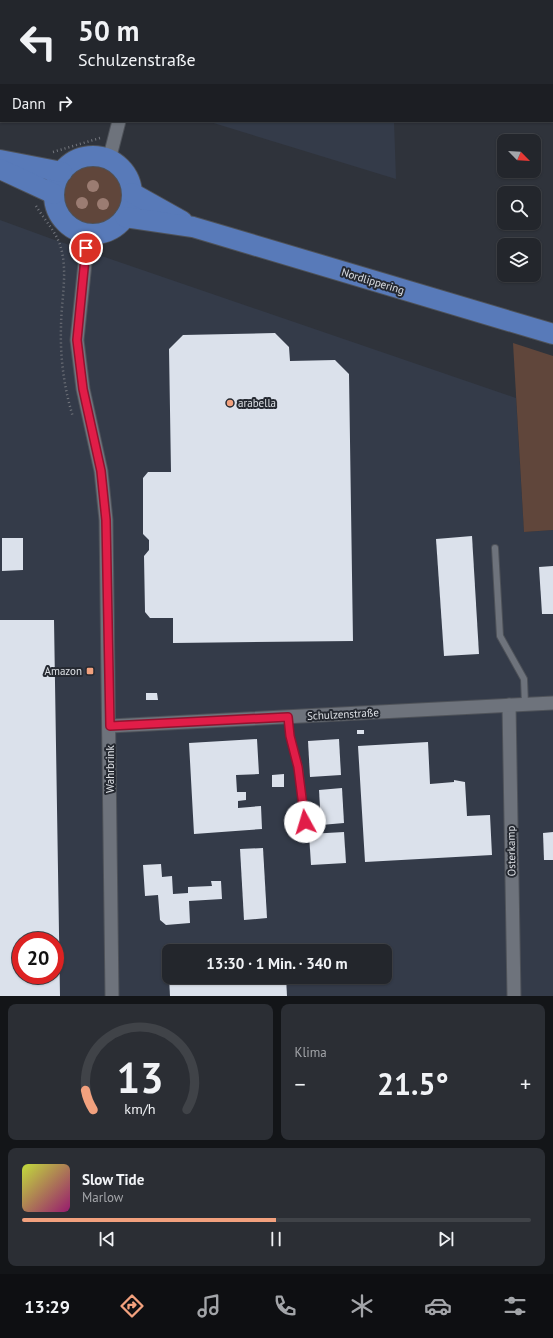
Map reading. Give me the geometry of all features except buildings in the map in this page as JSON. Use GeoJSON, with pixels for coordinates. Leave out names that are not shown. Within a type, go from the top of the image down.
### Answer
{"type":"FeatureCollection","features":[{"type":"Feature","properties":{"kind":"main road"},"geometry":{"type":"LineString","coordinates":[[95,156],[109,160],[122,169],[128,177],[132,193],[130,206],[125,217],[114,228],[106,232],[88,234],[79,232],[65,222],[56,208],[54,194],[56,183],[62,172],[76,160],[95,156]]}},
{"type":"Feature","properties":{"kind":"main road"},"geometry":{"type":"LineString","coordinates":[[0,160],[36,176],[54,194]]}},
{"type":"Feature","properties":{"kind":"main road"},"geometry":{"type":"LineString","coordinates":[[0,169],[36,176],[62,172]]}},
{"type":"Feature","properties":{"kind":"main road","name":"Nordlippering"},"geometry":{"type":"LineString","coordinates":[[132,193],[193,227]]}},
{"type":"Feature","properties":{"kind":"main road","name":"Nordlippering"},"geometry":{"type":"LineString","coordinates":[[125,217],[193,227],[553,334]]}},
{"type":"Feature","properties":{"kind":"street"},"geometry":{"type":"LineString","coordinates":[[109,160],[118,126]]}},
{"type":"Feature","properties":{"kind":"street","name":"Wahrbrink"},"geometry":{"type":"LineString","coordinates":[[88,234],[77,340],[84,395],[101,471],[106,520],[110,726],[112,996]]}},
{"type":"Feature","properties":{"kind":"street","name":"Schulzenstraße"},"geometry":{"type":"LineString","coordinates":[[110,726],[553,702]]}},
{"type":"Feature","properties":{"kind":"street","name":"Osterkamp"},"geometry":{"type":"LineString","coordinates":[[509,705],[514,996]]}},
{"type":"Feature","properties":{"kind":"lane"},"geometry":{"type":"LineString","coordinates":[[495,548],[500,636],[524,679],[525,704]]}},
{"type":"Feature","properties":{"kind":"lane"},"geometry":{"type":"LineString","coordinates":[[288,717],[290,736],[298,767],[305,822]]}},
{"type":"Feature","properties":{"kind":"path"},"geometry":{"type":"LineString","coordinates":[[74,418],[65,389],[62,357],[61,327],[63,269],[61,248],[36,206],[32,193],[42,156],[93,141],[118,126]]}},
{"type":"Feature","properties":{"kind":"shaded area"},"geometry":{"type":"Polygon","coordinates":[[[210,122],[394,122],[396,179],[210,122]]]}},
{"type":"Feature","properties":{"kind":"shaded area"},"geometry":{"type":"Polygon","coordinates":[[[92,164],[109,169],[114,173],[118,178],[123,195],[118,212],[114,217],[109,221],[92,226],[75,221],[70,217],[66,212],[61,195],[66,178],[70,173],[75,169],[92,164]]]}},
{"type":"Feature","properties":{"kind":"shaded area"},"geometry":{"type":"Polygon","coordinates":[[[0,220],[516,398],[524,532],[553,530],[553,996],[0,996],[0,220]]]}},
{"type":"Feature","properties":{"kind":"shaded area"},"geometry":{"type":"Polygon","coordinates":[[[513,343],[553,356],[553,530],[524,532],[513,343]]]}},
{"type":"Feature","properties":{"kind":"place","name":"arabella"},"geometry":{"type":"Point","coordinates":[230,403]}},
{"type":"Feature","properties":{"kind":"place","name":"Amazon"},"geometry":{"type":"Point","coordinates":[90,671]}},
{"type":"Feature","properties":{"kind":"route"},"geometry":{"type":"LineString","coordinates":[[86,248],[79,306],[77,340],[85,402],[101,471],[106,520],[110,726],[288,717],[290,736],[298,767],[305,822]]}}]}
